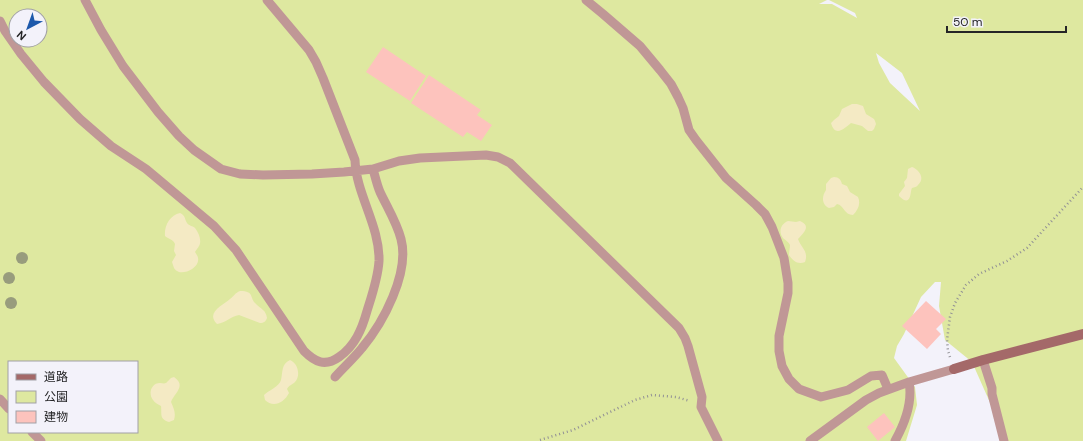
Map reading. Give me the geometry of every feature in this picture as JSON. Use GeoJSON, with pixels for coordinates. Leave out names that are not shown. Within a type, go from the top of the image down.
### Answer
{"type":"FeatureCollection","features":[{"type":"Feature","properties":{"kind":"street"},"geometry":{"type":"LineString","coordinates":[[954,369],[1083,334]]}},
{"type":"Feature","properties":{"kind":"lane"},"geometry":{"type":"LineString","coordinates":[[85,0],[123,66],[158,112],[179,136],[194,150],[221,169],[240,174],[263,175],[318,173],[373,169],[399,161],[420,158],[486,155],[498,157],[510,163],[679,328],[685,338],[690,353],[702,397],[701,407],[718,441]]}},
{"type":"Feature","properties":{"kind":"lane"},"geometry":{"type":"LineString","coordinates":[[0,21],[25,60],[80,119],[111,146],[146,169],[225,237],[236,250],[304,351],[311,358],[321,362],[331,362],[349,348],[358,337],[363,326],[377,275],[379,260],[377,245],[373,227],[355,171],[354,160],[316,62],[267,0]]}},
{"type":"Feature","properties":{"kind":"lane"},"geometry":{"type":"LineString","coordinates":[[586,0],[640,46],[671,84],[683,108],[689,130],[696,140],[726,178],[765,214],[784,258],[787,271],[788,293],[779,336],[779,351],[782,366],[789,379],[798,389],[821,397],[848,390],[871,376],[882,375],[888,389]]}},
{"type":"Feature","properties":{"kind":"lane"},"geometry":{"type":"LineString","coordinates":[[335,377],[362,348],[385,314],[396,291],[402,267],[403,256],[401,238],[380,191],[373,169]]}},
{"type":"Feature","properties":{"kind":"lane"},"geometry":{"type":"LineString","coordinates":[[983,360],[992,388],[1004,441]]}},
{"type":"Feature","properties":{"kind":"lane"},"geometry":{"type":"LineString","coordinates":[[810,441],[866,400],[888,389],[954,369]]}},
{"type":"Feature","properties":{"kind":"lane"},"geometry":{"type":"LineString","coordinates":[[895,441],[909,407],[909,382]]}},
{"type":"Feature","properties":{"kind":"lane"},"geometry":{"type":"LineString","coordinates":[[0,399],[8,408]]}},
{"type":"Feature","properties":{"kind":"lane"},"geometry":{"type":"LineString","coordinates":[[33,433],[41,441]]}},
{"type":"Feature","properties":{"kind":"path"},"geometry":{"type":"LineString","coordinates":[[954,369],[948,351],[947,340],[950,317],[955,303],[966,285],[979,274],[1007,261],[1026,248],[1083,187]]}},
{"type":"Feature","properties":{"kind":"path"},"geometry":{"type":"LineString","coordinates":[[540,440],[573,430],[634,400],[652,395],[676,397],[690,401],[701,407]]}},
{"type":"Feature","properties":{"kind":"green space"},"geometry":{"type":"Polygon","coordinates":[[[0,0],[827,0],[819,4],[832,4],[857,18],[855,13],[829,0],[1083,0],[1083,441],[1007,441],[972,362],[945,340],[939,306],[941,282],[935,282],[921,297],[897,346],[894,358],[915,387],[917,405],[906,441],[0,441],[0,0]],[[876,53],[879,63],[890,83],[920,111],[902,73],[876,53]]]}},
{"type":"Feature","properties":{"kind":"sand"},"geometry":{"type":"Polygon","coordinates":[[[852,104],[863,106],[866,114],[874,119],[876,124],[872,131],[868,131],[862,126],[851,123],[838,131],[833,128],[831,123],[839,116],[842,109],[852,104]]]}},
{"type":"Feature","properties":{"kind":"sand"},"geometry":{"type":"Polygon","coordinates":[[[912,167],[919,172],[921,175],[921,180],[918,186],[912,188],[910,198],[906,201],[899,196],[899,194],[905,186],[904,182],[907,178],[908,169],[912,167]]]}},
{"type":"Feature","properties":{"kind":"sand"},"geometry":{"type":"Polygon","coordinates":[[[834,177],[840,179],[842,184],[847,186],[850,192],[858,197],[858,207],[853,215],[850,215],[837,204],[834,207],[829,208],[823,202],[826,184],[831,178],[834,177]]]}},
{"type":"Feature","properties":{"kind":"sand"},"geometry":{"type":"Polygon","coordinates":[[[180,213],[184,216],[188,224],[194,227],[200,237],[199,246],[195,252],[198,257],[197,264],[189,271],[185,272],[179,272],[174,268],[172,262],[176,255],[174,251],[175,244],[165,236],[168,222],[173,216],[180,213]]]}},
{"type":"Feature","properties":{"kind":"sand"},"geometry":{"type":"Polygon","coordinates":[[[788,221],[800,221],[804,223],[806,227],[798,239],[806,255],[805,262],[796,262],[789,255],[790,245],[781,235],[782,226],[788,221]]]}},
{"type":"Feature","properties":{"kind":"sand"},"geometry":{"type":"Polygon","coordinates":[[[240,291],[245,291],[250,294],[254,302],[266,313],[266,320],[260,323],[239,315],[217,324],[213,316],[214,312],[240,291]]]}},
{"type":"Feature","properties":{"kind":"sand"},"geometry":{"type":"Polygon","coordinates":[[[290,360],[297,367],[297,379],[287,389],[289,393],[281,402],[271,404],[265,400],[264,395],[276,387],[280,382],[283,368],[290,360]]]}},
{"type":"Feature","properties":{"kind":"sand"},"geometry":{"type":"Polygon","coordinates":[[[174,377],[178,380],[180,386],[171,402],[175,413],[175,418],[169,422],[162,418],[161,406],[151,398],[151,389],[157,383],[166,383],[174,377]]]}},
{"type":"Feature","properties":{"kind":"building"},"geometry":{"type":"Polygon","coordinates":[[[383,47],[426,76],[410,101],[366,72],[383,47]]]}},
{"type":"Feature","properties":{"kind":"building"},"geometry":{"type":"Polygon","coordinates":[[[429,75],[481,110],[477,115],[492,125],[481,141],[467,132],[463,137],[411,103],[429,75]]]}},
{"type":"Feature","properties":{"kind":"building"},"geometry":{"type":"Polygon","coordinates":[[[926,301],[946,319],[936,329],[941,334],[927,349],[902,326],[926,301]]]}},
{"type":"Feature","properties":{"kind":"building"},"geometry":{"type":"Polygon","coordinates":[[[884,413],[895,427],[878,441],[867,427],[884,413]]]}}]}
